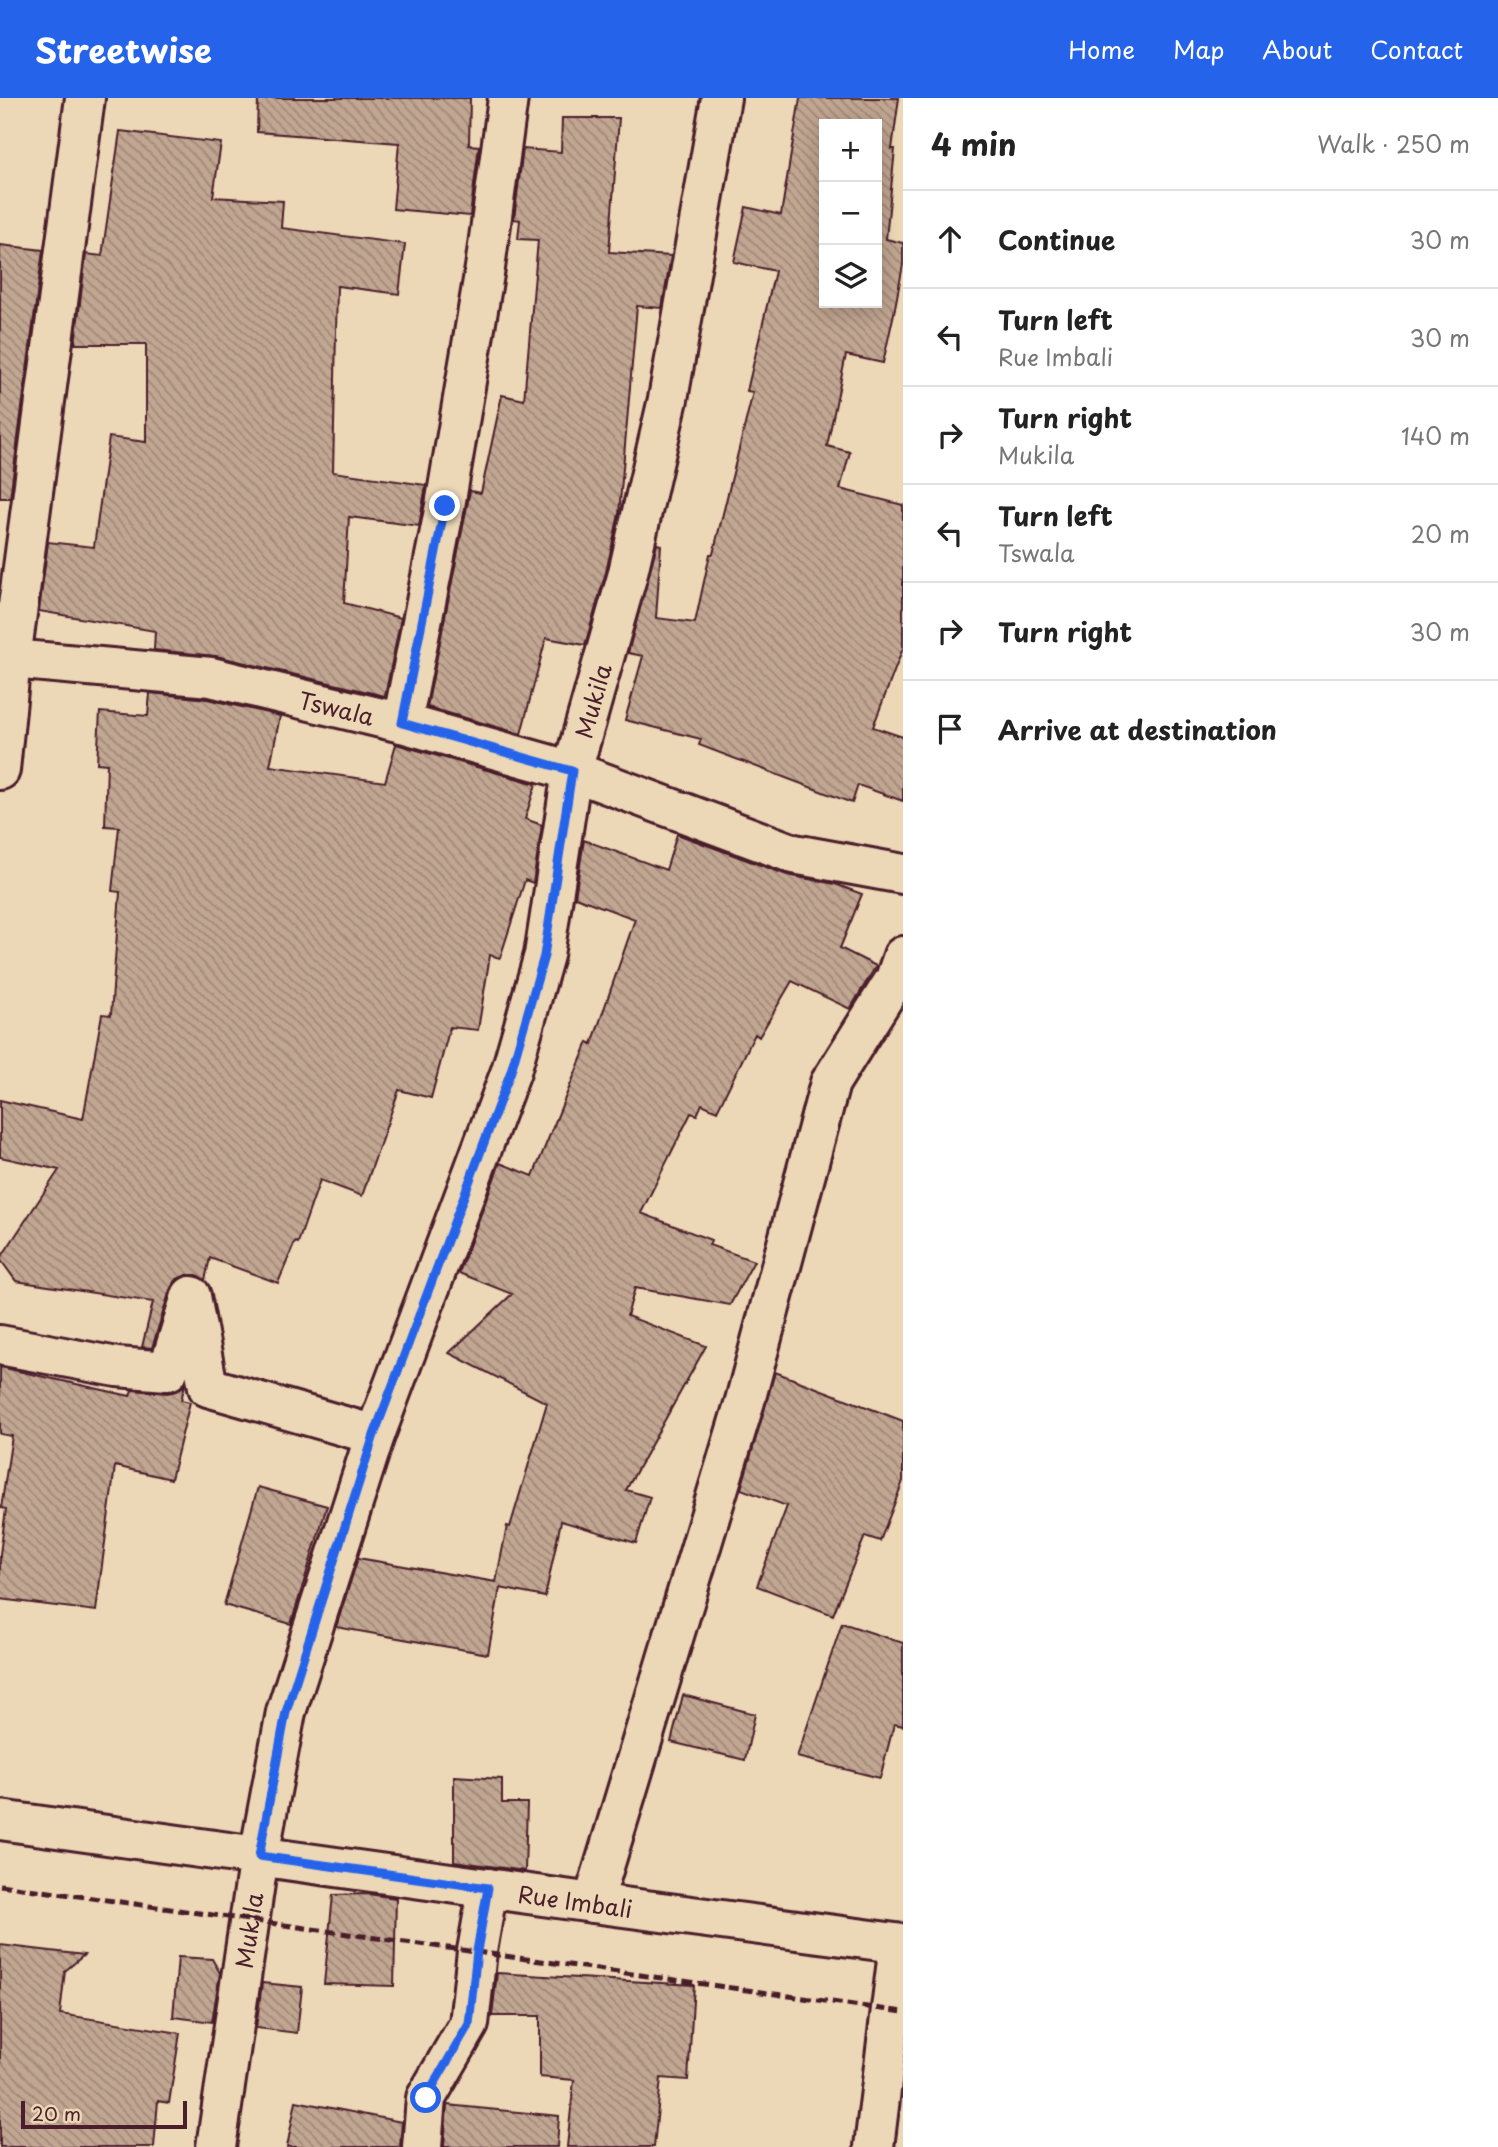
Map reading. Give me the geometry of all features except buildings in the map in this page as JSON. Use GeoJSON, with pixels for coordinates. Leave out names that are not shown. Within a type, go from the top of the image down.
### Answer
{"type":"FeatureCollection","features":[{"type":"Feature","properties":{"kind":"street"},"geometry":{"type":"LineString","coordinates":[[0,771],[6,659],[85,98]]}},
{"type":"Feature","properties":{"kind":"street"},"geometry":{"type":"LineString","coordinates":[[402,723],[447,492],[485,268],[508,98]]}},
{"type":"Feature","properties":{"kind":"street","name":"Mukila"},"geometry":{"type":"LineString","coordinates":[[216,2147],[259,1856],[286,1712],[374,1435],[511,1071],[544,956],[572,771],[627,577],[668,399],[721,98]]}},
{"type":"Feature","properties":{"kind":"street","name":"Tswala"},"geometry":{"type":"LineString","coordinates":[[6,659],[211,677],[402,723],[572,771],[794,854],[903,874]]}},
{"type":"Feature","properties":{"kind":"street"},"geometry":{"type":"LineString","coordinates":[[593,1903],[746,1401],[830,1083],[895,979],[903,956]]}},
{"type":"Feature","properties":{"kind":"street"},"geometry":{"type":"LineString","coordinates":[[0,1345],[117,1367],[168,1371],[191,1296],[208,1387],[374,1435]]}},
{"type":"Feature","properties":{"kind":"street","name":"Rue Imbali"},"geometry":{"type":"LineString","coordinates":[[0,1820],[901,1944]]}},
{"type":"Feature","properties":{"kind":"street"},"geometry":{"type":"LineString","coordinates":[[422,2147],[426,2098],[469,2024],[477,1951],[488,1888]]}},
{"type":"Feature","properties":{"kind":"street"},"geometry":{"type":"LineString","coordinates":[[874,2147],[901,1944]]}},
{"type":"Feature","properties":{"kind":"railway"},"geometry":{"type":"LineString","coordinates":[[0,1885],[903,2012]]}},
{"type":"Feature","properties":{"kind":"route"},"geometry":{"type":"LineString","coordinates":[[426,2098],[469,2024],[477,1951],[488,1888],[259,1856],[286,1712],[374,1435],[511,1071],[544,956],[572,771],[402,723],[445,506]]}}]}
